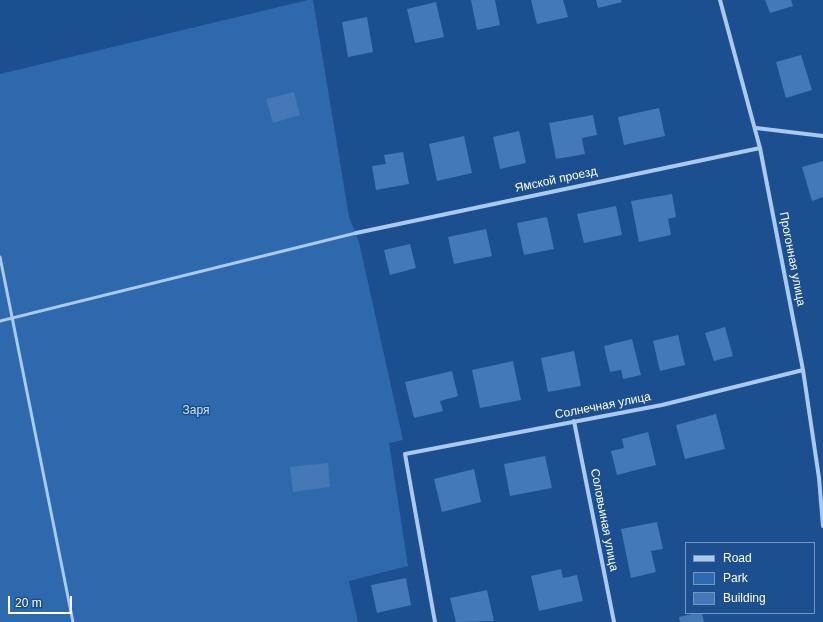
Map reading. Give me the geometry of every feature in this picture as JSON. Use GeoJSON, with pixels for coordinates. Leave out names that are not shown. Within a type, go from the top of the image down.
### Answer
{"type":"FeatureCollection","features":[{"type":"Feature","properties":{"kind":"street","name":"Прогонная улица"},"geometry":{"type":"LineString","coordinates":[[720,0],[756,128],[760,148],[803,370],[819,478],[823,526]]}},
{"type":"Feature","properties":{"kind":"street"},"geometry":{"type":"LineString","coordinates":[[756,128],[823,136]]}},
{"type":"Feature","properties":{"kind":"street","name":"Ямской проезд"},"geometry":{"type":"LineString","coordinates":[[356,233],[760,148]]}},
{"type":"Feature","properties":{"kind":"street","name":"Солнечная улица"},"geometry":{"type":"LineString","coordinates":[[435,622],[405,454],[662,405],[803,370]]}},
{"type":"Feature","properties":{"kind":"street","name":"Соловьиная улица"},"geometry":{"type":"LineString","coordinates":[[574,421],[614,622]]}},
{"type":"Feature","properties":{"kind":"lane"},"geometry":{"type":"LineString","coordinates":[[0,321],[356,233]]}},
{"type":"Feature","properties":{"kind":"lane"},"geometry":{"type":"LineString","coordinates":[[0,257],[73,622]]}},
{"type":"Feature","properties":{"kind":"green space","name":"Заря"},"geometry":{"type":"Polygon","coordinates":[[[313,0],[349,217],[359,242],[403,440],[389,443],[408,566],[349,581],[358,622],[0,622],[0,74],[313,0]]]}},
{"type":"Feature","properties":{"kind":"building"},"geometry":{"type":"Polygon","coordinates":[[[471,0],[495,0],[500,25],[477,30],[471,0]]]}},
{"type":"Feature","properties":{"kind":"building"},"geometry":{"type":"Polygon","coordinates":[[[531,0],[563,0],[568,17],[537,24],[531,0]]]}},
{"type":"Feature","properties":{"kind":"building"},"geometry":{"type":"Polygon","coordinates":[[[596,0],[621,0],[622,2],[598,8],[596,0]]]}},
{"type":"Feature","properties":{"kind":"building"},"geometry":{"type":"Polygon","coordinates":[[[765,0],[791,0],[793,6],[770,13],[765,0]]]}},
{"type":"Feature","properties":{"kind":"building"},"geometry":{"type":"Polygon","coordinates":[[[436,2],[444,37],[415,43],[407,9],[436,2]]]}},
{"type":"Feature","properties":{"kind":"building"},"geometry":{"type":"Polygon","coordinates":[[[367,17],[373,52],[348,57],[342,22],[367,17]]]}},
{"type":"Feature","properties":{"kind":"building"},"geometry":{"type":"Polygon","coordinates":[[[801,55],[812,90],[786,98],[776,62],[801,55]]]}},
{"type":"Feature","properties":{"kind":"building"},"geometry":{"type":"Polygon","coordinates":[[[294,92],[300,115],[273,123],[266,99],[294,92]]]}},
{"type":"Feature","properties":{"kind":"building"},"geometry":{"type":"Polygon","coordinates":[[[659,108],[665,136],[624,145],[618,117],[659,108]]]}},
{"type":"Feature","properties":{"kind":"building"},"geometry":{"type":"Polygon","coordinates":[[[593,115],[597,135],[582,138],[585,154],[556,159],[549,123],[593,115]]]}},
{"type":"Feature","properties":{"kind":"building"},"geometry":{"type":"Polygon","coordinates":[[[519,131],[526,163],[500,169],[493,137],[519,131]]]}},
{"type":"Feature","properties":{"kind":"building"},"geometry":{"type":"Polygon","coordinates":[[[464,136],[472,173],[437,181],[429,144],[464,136]]]}},
{"type":"Feature","properties":{"kind":"building"},"geometry":{"type":"Polygon","coordinates":[[[403,152],[409,184],[376,190],[372,166],[386,164],[384,155],[403,152]]]}},
{"type":"Feature","properties":{"kind":"building"},"geometry":{"type":"Polygon","coordinates":[[[823,161],[823,197],[812,201],[802,167],[823,161]]]}},
{"type":"Feature","properties":{"kind":"building"},"geometry":{"type":"Polygon","coordinates":[[[672,194],[676,217],[668,219],[671,235],[639,242],[631,201],[672,194]]]}},
{"type":"Feature","properties":{"kind":"building"},"geometry":{"type":"Polygon","coordinates":[[[616,206],[622,235],[584,243],[577,214],[616,206]]]}},
{"type":"Feature","properties":{"kind":"building"},"geometry":{"type":"Polygon","coordinates":[[[547,217],[554,249],[524,255],[517,223],[547,217]]]}},
{"type":"Feature","properties":{"kind":"building"},"geometry":{"type":"Polygon","coordinates":[[[486,229],[492,256],[454,264],[448,237],[486,229]]]}},
{"type":"Feature","properties":{"kind":"building"},"geometry":{"type":"Polygon","coordinates":[[[410,244],[416,268],[390,275],[384,250],[410,244]]]}},
{"type":"Feature","properties":{"kind":"building"},"geometry":{"type":"Polygon","coordinates":[[[725,327],[733,356],[714,361],[705,333],[725,327]]]}},
{"type":"Feature","properties":{"kind":"building"},"geometry":{"type":"Polygon","coordinates":[[[678,335],[685,365],[660,371],[653,341],[678,335]]]}},
{"type":"Feature","properties":{"kind":"building"},"geometry":{"type":"Polygon","coordinates":[[[632,339],[641,375],[623,379],[621,370],[610,372],[604,346],[632,339]]]}},
{"type":"Feature","properties":{"kind":"building"},"geometry":{"type":"Polygon","coordinates":[[[574,351],[581,386],[548,392],[541,358],[574,351]]]}},
{"type":"Feature","properties":{"kind":"building"},"geometry":{"type":"Polygon","coordinates":[[[513,361],[521,400],[480,408],[472,370],[513,361]]]}},
{"type":"Feature","properties":{"kind":"building"},"geometry":{"type":"Polygon","coordinates":[[[452,371],[458,396],[440,401],[443,411],[414,418],[405,382],[452,371]]]}},
{"type":"Feature","properties":{"kind":"building"},"geometry":{"type":"Polygon","coordinates":[[[716,414],[725,449],[685,459],[676,425],[716,414]]]}},
{"type":"Feature","properties":{"kind":"building"},"geometry":{"type":"Polygon","coordinates":[[[648,432],[656,465],[617,475],[611,451],[624,448],[622,439],[648,432]]]}},
{"type":"Feature","properties":{"kind":"building"},"geometry":{"type":"Polygon","coordinates":[[[545,456],[552,488],[510,496],[504,464],[545,456]]]}},
{"type":"Feature","properties":{"kind":"building"},"geometry":{"type":"Polygon","coordinates":[[[328,463],[330,487],[293,492],[290,467],[328,463]]]}},
{"type":"Feature","properties":{"kind":"building"},"geometry":{"type":"Polygon","coordinates":[[[474,469],[481,502],[442,512],[434,479],[474,469]]]}},
{"type":"Feature","properties":{"kind":"building"},"geometry":{"type":"Polygon","coordinates":[[[657,522],[663,549],[651,551],[656,572],[631,578],[621,529],[657,522]]]}},
{"type":"Feature","properties":{"kind":"building"},"geometry":{"type":"Polygon","coordinates":[[[561,569],[563,578],[577,575],[583,601],[539,611],[531,576],[561,569]]]}},
{"type":"Feature","properties":{"kind":"building"},"geometry":{"type":"Polygon","coordinates":[[[406,578],[411,605],[377,613],[371,585],[406,578]]]}},
{"type":"Feature","properties":{"kind":"building"},"geometry":{"type":"Polygon","coordinates":[[[487,590],[494,621],[456,622],[450,598],[487,590]]]}},
{"type":"Feature","properties":{"kind":"building"},"geometry":{"type":"Polygon","coordinates":[[[692,614],[702,614],[704,622],[680,622],[679,617],[692,614]]]}}]}
